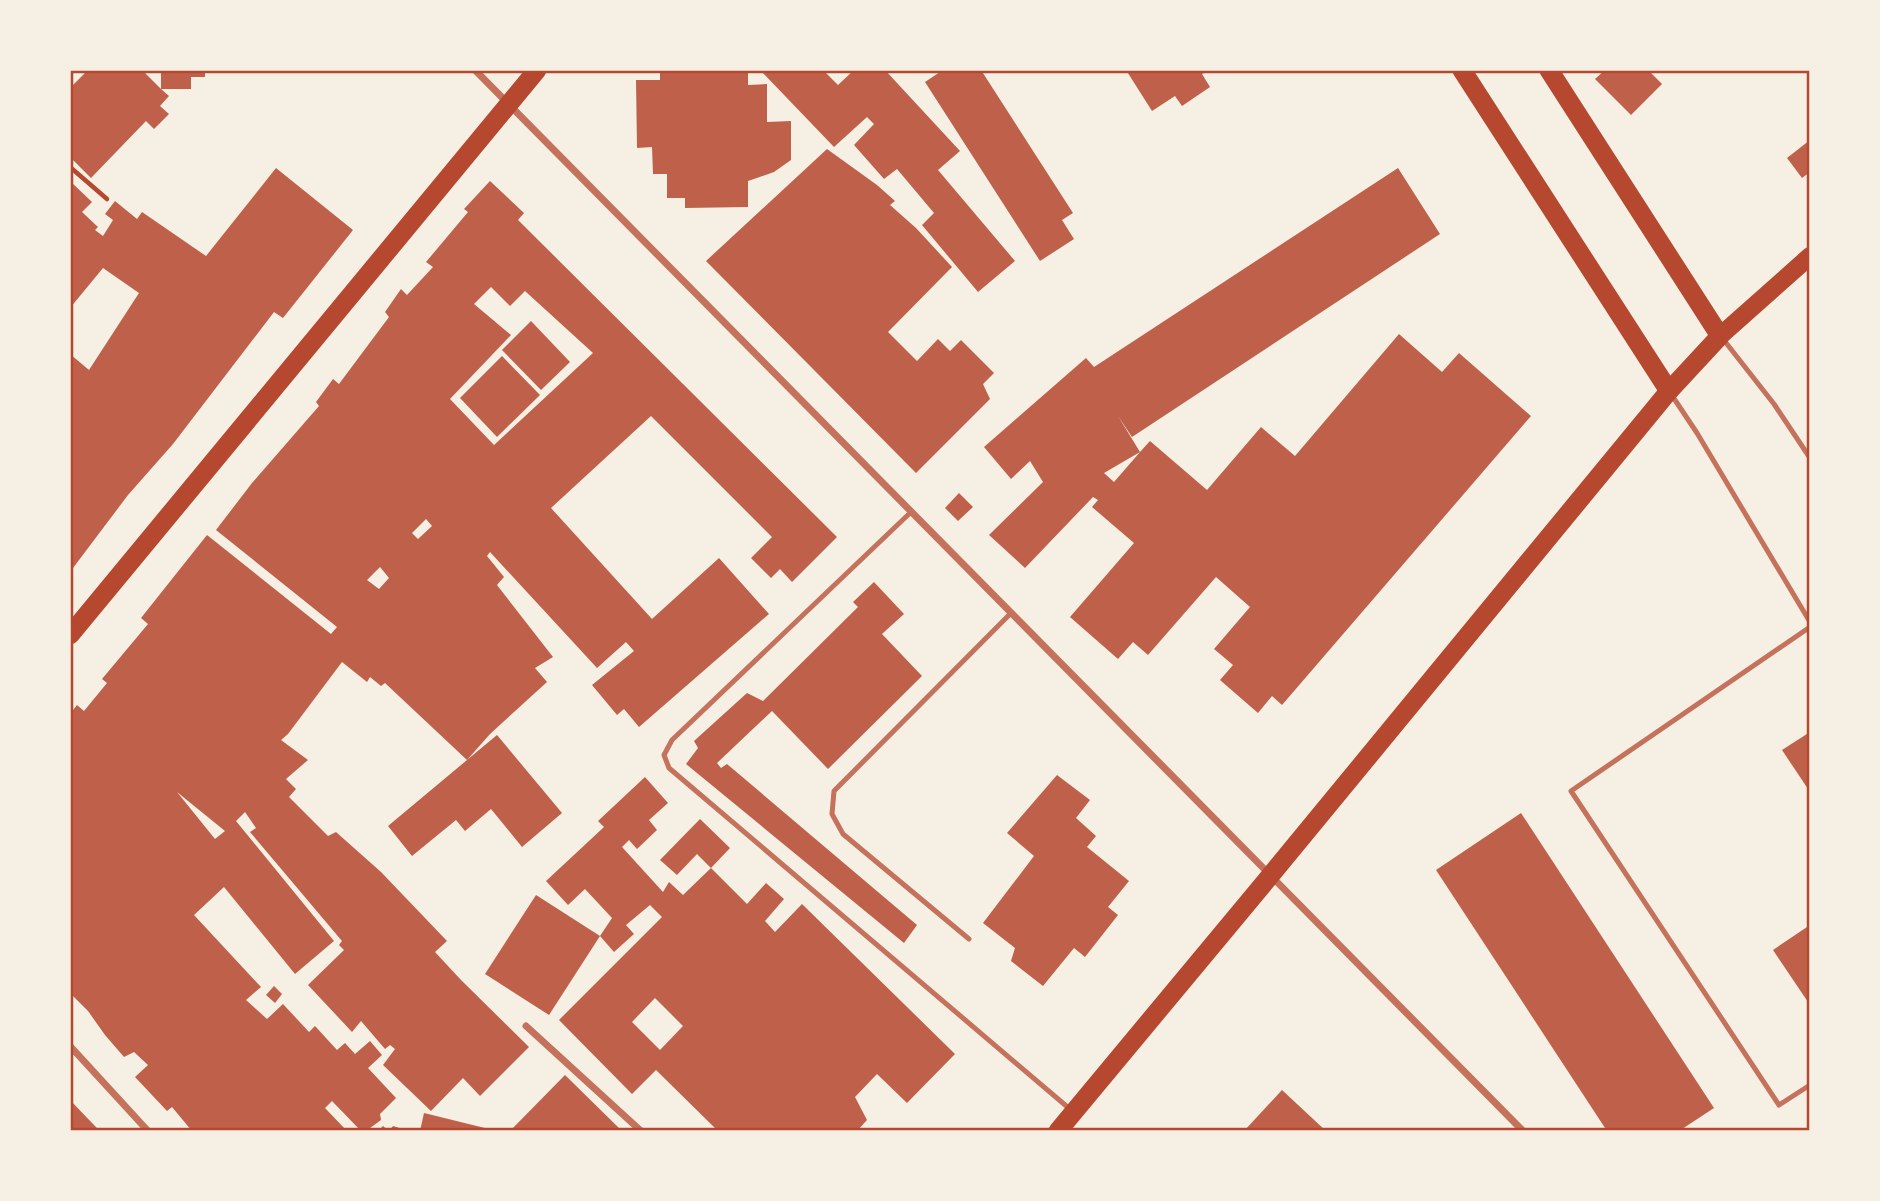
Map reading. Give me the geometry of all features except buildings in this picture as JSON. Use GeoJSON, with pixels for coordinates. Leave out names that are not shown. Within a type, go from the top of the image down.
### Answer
{"type":"FeatureCollection","features":[{"type":"Feature","properties":{"kind":"highway"},"geometry":{"type":"LineString","coordinates":[[70,635],[537,70]]}},
{"type":"Feature","properties":{"kind":"highway"},"geometry":{"type":"LineString","coordinates":[[1462,70],[1669,391]]}},
{"type":"Feature","properties":{"kind":"highway"},"geometry":{"type":"LineString","coordinates":[[1058,1131],[1669,391],[1720,336],[1549,70]]}},
{"type":"Feature","properties":{"kind":"main road"},"geometry":{"type":"LineString","coordinates":[[1720,336],[1810,256]]}},
{"type":"Feature","properties":{"kind":"street"},"geometry":{"type":"LineString","coordinates":[[475,70],[1522,1131]]}},
{"type":"Feature","properties":{"kind":"street"},"geometry":{"type":"LineString","coordinates":[[526,1026],[641,1131]]}},
{"type":"Feature","properties":{"kind":"street"},"geometry":{"type":"LineString","coordinates":[[70,1046],[148,1131]]}},
{"type":"Feature","properties":{"kind":"lane"},"geometry":{"type":"LineString","coordinates":[[1720,336],[1774,404],[1810,458]]}},
{"type":"Feature","properties":{"kind":"lane"},"geometry":{"type":"LineString","coordinates":[[1669,391],[1697,433],[1810,625],[1571,791],[1779,1105],[1810,1085]]}},
{"type":"Feature","properties":{"kind":"lane"},"geometry":{"type":"LineString","coordinates":[[911,512],[673,740],[664,755],[669,768],[1074,1112]]}},
{"type":"Feature","properties":{"kind":"lane"},"geometry":{"type":"LineString","coordinates":[[969,939],[843,834],[832,814],[834,791],[1011,613]]}},
{"type":"Feature","properties":{"kind":"path"},"geometry":{"type":"LineString","coordinates":[[70,167],[107,199]]}}]}
